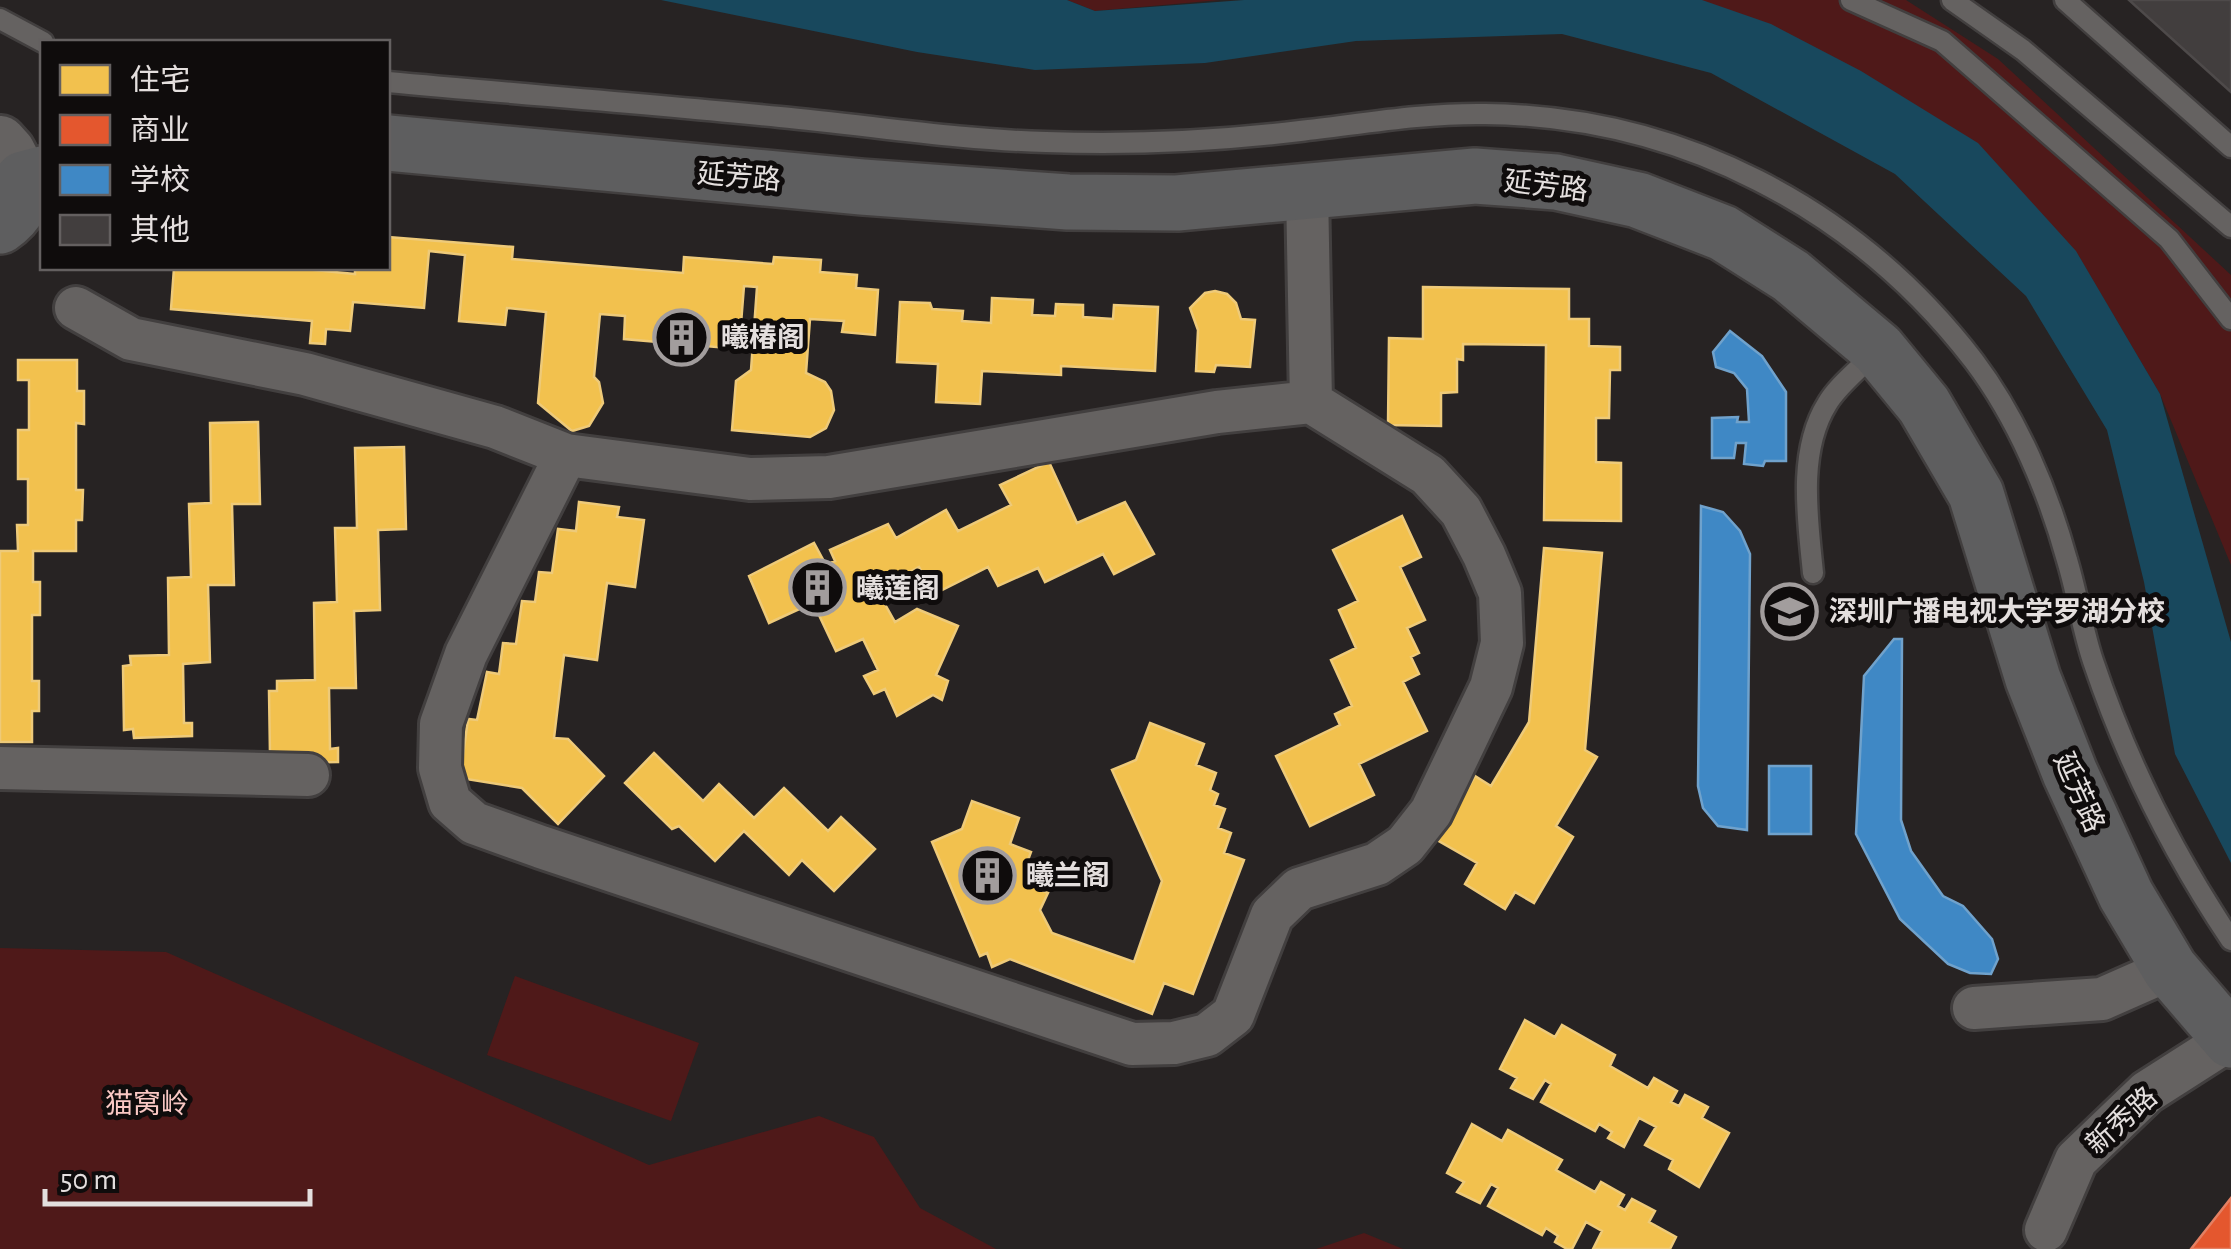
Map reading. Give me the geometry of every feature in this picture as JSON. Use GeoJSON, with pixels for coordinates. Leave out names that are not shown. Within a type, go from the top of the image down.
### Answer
{"type":"FeatureCollection","features":[{"type":"Feature","properties":{"kind":"main road","name":"延芳路"},"geometry":{"type":"LineString","coordinates":[[390,143],[1068,202],[1177,203],[1474,176],[1556,182],[1638,200],[1737,242],[1791,276],[1878,349],[1924,405],[1976,494],[2032,679],[2126,895],[2170,969],[2230,1040]]}},
{"type":"Feature","properties":{"kind":"street"},"geometry":{"type":"LineString","coordinates":[[1307,190],[1310,402]]}},
{"type":"Feature","properties":{"kind":"street"},"geometry":{"type":"LineString","coordinates":[[76,308],[131,338],[306,374],[495,428],[566,455],[750,480],[828,478],[1218,412],[1310,402],[1428,476],[1460,512],[1500,593],[1502,643],[1491,687],[1430,812],[1405,845],[1377,864],[1299,888],[1272,915],[1233,1015],[1206,1035],[1174,1043],[1132,1044],[541,847],[474,823],[450,802],[440,768],[440,724],[466,654],[566,455]]}},
{"type":"Feature","properties":{"kind":"street"},"geometry":{"type":"LineString","coordinates":[[0,768],[308,774]]}},
{"type":"Feature","properties":{"kind":"street"},"geometry":{"type":"LineString","coordinates":[[1974,1008],[2102,999],[2170,969]]}},
{"type":"Feature","properties":{"kind":"street","name":"新秀路"},"geometry":{"type":"LineString","coordinates":[[2046,1230],[2076,1160],[2147,1092],[2230,1040]]}},
{"type":"Feature","properties":{"kind":"lane"},"geometry":{"type":"LineString","coordinates":[[1851,0],[1942,41],[2169,238],[2231,319]]}},
{"type":"Feature","properties":{"kind":"lane"},"geometry":{"type":"LineString","coordinates":[[1952,0],[2023,50],[2231,227]]}},
{"type":"Feature","properties":{"kind":"lane"},"geometry":{"type":"LineString","coordinates":[[2065,0],[2231,147]]}},
{"type":"Feature","properties":{"kind":"lane"},"geometry":{"type":"LineString","coordinates":[[0,19],[40,40]]}},
{"type":"Feature","properties":{"kind":"lane"},"geometry":{"type":"LineString","coordinates":[[390,82],[1041,142],[1216,138],[1480,114],[1556,117],[1634,133],[1714,160],[1786,195],[1880,260],[1934,312],[1977,366],[2007,413],[2042,486],[2066,556],[2092,658],[2134,768],[2186,872],[2231,940]]}},
{"type":"Feature","properties":{"kind":"lane"},"geometry":{"type":"LineString","coordinates":[[1813,574],[1807,515],[1813,442],[1827,404],[1878,349]]}},
{"type":"Feature","properties":{"kind":"green space"},"geometry":{"type":"Polygon","coordinates":[[[1067,0],[1220,0],[1095,11],[1067,0]]]}},
{"type":"Feature","properties":{"kind":"green space"},"geometry":{"type":"Polygon","coordinates":[[[1700,0],[1906,0],[1998,59],[2231,275],[2231,565],[2160,394],[2078,255],[1700,0]]]}},
{"type":"Feature","properties":{"kind":"green space","name":"猫窝岭"},"geometry":{"type":"Polygon","coordinates":[[[0,948],[166,952],[649,1165],[819,1116],[874,1137],[920,1208],[996,1249],[0,1249],[0,948]]]}},
{"type":"Feature","properties":{"kind":"green space"},"geometry":{"type":"Polygon","coordinates":[[[515,976],[699,1043],[671,1121],[487,1055],[515,976]]]}},
{"type":"Feature","properties":{"kind":"green space"},"geometry":{"type":"Polygon","coordinates":[[[1364,1233],[1403,1249],[1316,1249],[1364,1233]]]}},
{"type":"Feature","properties":{"kind":"water"},"geometry":{"type":"Polygon","coordinates":[[[661,0],[1067,0],[1095,11],[1244,0],[1702,0],[1771,24],[1861,71],[1978,143],[2076,251],[2160,394],[2231,642],[2231,863],[2175,754],[2144,582],[2107,430],[2026,296],[1895,174],[1711,73],[1562,34],[1356,41],[1205,63],[1035,70],[917,52],[661,0]]]}},
{"type":"Feature","properties":{"kind":"building: 住宅","name":"曦椿阁"},"geometry":{"type":"Polygon","coordinates":[[[390,237],[513,247],[512,259],[683,273],[684,257],[773,264],[774,257],[821,260],[820,272],[857,275],[856,288],[878,290],[875,335],[842,332],[844,321],[810,319],[806,373],[825,382],[834,410],[826,428],[810,437],[732,430],[736,381],[751,370],[757,287],[744,286],[739,349],[624,339],[625,316],[600,314],[594,377],[599,382],[603,403],[589,426],[572,431],[538,403],[546,312],[507,308],[505,325],[459,321],[465,255],[429,251],[424,308],[353,302],[350,331],[326,329],[325,344],[310,343],[312,321],[171,309],[174,270],[314,270],[355,274],[355,270],[390,270],[390,237]]]}},
{"type":"Feature","properties":{"kind":"building: 住宅"},"geometry":{"type":"Polygon","coordinates":[[[1423,287],[1569,289],[1569,319],[1589,319],[1589,346],[1620,347],[1620,370],[1610,370],[1609,418],[1596,418],[1596,462],[1621,463],[1621,521],[1544,520],[1546,345],[1463,344],[1463,360],[1457,359],[1457,392],[1441,393],[1441,426],[1388,425],[1389,338],[1423,339],[1423,287]]]}},
{"type":"Feature","properties":{"kind":"building: 住宅"},"geometry":{"type":"Polygon","coordinates":[[[1205,293],[1227,294],[1236,303],[1241,319],[1255,320],[1250,367],[1216,365],[1214,372],[1196,371],[1198,330],[1190,308],[1205,293]]]}},
{"type":"Feature","properties":{"kind":"building: 住宅"},"geometry":{"type":"Polygon","coordinates":[[[992,298],[1033,300],[1032,315],[1055,316],[1056,304],[1083,305],[1083,317],[1113,319],[1114,305],[1158,307],[1155,371],[1061,366],[1061,375],[982,371],[980,404],[936,402],[938,364],[897,362],[900,302],[930,303],[932,309],[963,311],[962,321],[991,323],[992,298]]]}},
{"type":"Feature","properties":{"kind":"building: 住宅"},"geometry":{"type":"Polygon","coordinates":[[[18,360],[77,360],[77,391],[84,391],[84,424],[76,423],[76,490],[83,490],[82,520],[76,520],[76,551],[33,551],[33,582],[40,582],[40,615],[32,615],[32,681],[39,681],[39,711],[32,711],[32,742],[0,742],[0,551],[18,551],[17,525],[28,525],[28,479],[18,479],[18,430],[29,430],[29,380],[18,380],[18,360]]]}},
{"type":"Feature","properties":{"kind":"building: 住宅"},"geometry":{"type":"Polygon","coordinates":[[[258,422],[260,504],[232,504],[234,585],[208,585],[210,662],[183,664],[184,723],[192,723],[192,736],[134,738],[133,729],[124,730],[123,666],[131,665],[130,656],[169,655],[168,578],[191,577],[189,504],[211,503],[210,423],[258,422]]]}},
{"type":"Feature","properties":{"kind":"building: 住宅"},"geometry":{"type":"Polygon","coordinates":[[[404,447],[406,529],[378,530],[380,610],[354,611],[356,688],[329,688],[330,749],[338,748],[338,762],[280,763],[270,755],[269,691],[277,691],[277,681],[315,680],[314,603],[337,602],[335,528],[357,528],[355,448],[404,447]]]}},
{"type":"Feature","properties":{"kind":"building: 住宅","name":"曦莲阁"},"geometry":{"type":"Polygon","coordinates":[[[1049,462],[1077,523],[1125,502],[1154,554],[1114,574],[1103,554],[1045,582],[1038,568],[998,586],[988,567],[934,594],[919,567],[877,590],[895,622],[917,609],[958,626],[936,675],[948,681],[942,700],[933,695],[897,716],[885,689],[874,694],[864,676],[878,670],[863,639],[836,651],[818,613],[825,609],[821,599],[769,623],[749,576],[814,543],[826,565],[835,561],[830,550],[888,524],[896,538],[946,510],[958,531],[1011,505],[1000,485],[1049,462]]]}},
{"type":"Feature","properties":{"kind":"building: 住宅"},"geometry":{"type":"Polygon","coordinates":[[[579,502],[619,507],[617,517],[644,520],[635,587],[607,583],[597,660],[564,655],[554,738],[568,739],[604,776],[558,824],[522,788],[460,778],[468,719],[477,720],[487,672],[499,674],[503,643],[516,644],[522,601],[535,602],[539,572],[552,573],[558,529],[576,531],[579,502]]]}},
{"type":"Feature","properties":{"kind":"building: 住宅"},"geometry":{"type":"Polygon","coordinates":[[[1402,516],[1421,557],[1400,567],[1425,620],[1407,628],[1419,653],[1411,657],[1419,674],[1403,682],[1427,731],[1359,764],[1374,795],[1310,826],[1276,756],[1340,725],[1335,714],[1352,706],[1331,660],[1356,648],[1339,610],[1358,601],[1333,550],[1402,516]]]}},
{"type":"Feature","properties":{"kind":"building: 住宅"},"geometry":{"type":"Polygon","coordinates":[[[1544,548],[1602,553],[1585,750],[1597,757],[1556,826],[1573,837],[1534,903],[1515,892],[1505,909],[1465,884],[1477,863],[1437,840],[1475,776],[1491,786],[1529,722],[1544,548]]]}},
{"type":"Feature","properties":{"kind":"building: 住宅","name":"曦兰阁"},"geometry":{"type":"Polygon","coordinates":[[[1150,723],[1204,744],[1196,765],[1216,773],[1210,790],[1218,794],[1214,805],[1225,809],[1218,828],[1231,833],[1224,853],[1244,860],[1193,994],[1164,983],[1152,1014],[1010,959],[992,967],[987,953],[980,956],[932,842],[962,829],[972,801],[1019,818],[1010,844],[1031,852],[1025,868],[1032,886],[1048,893],[1040,910],[1052,933],[1134,962],[1162,881],[1112,770],[1136,760],[1150,723]]]}},
{"type":"Feature","properties":{"kind":"building: 住宅"},"geometry":{"type":"Polygon","coordinates":[[[654,753],[703,801],[719,784],[754,818],[784,788],[828,831],[841,817],[875,849],[834,891],[802,860],[789,875],[744,831],[715,861],[679,826],[672,829],[625,783],[654,753]]]}},
{"type":"Feature","properties":{"kind":"building: 住宅"},"geometry":{"type":"Polygon","coordinates":[[[1525,1020],[1555,1037],[1562,1025],[1615,1055],[1610,1066],[1648,1088],[1654,1078],[1677,1091],[1671,1102],[1679,1106],[1685,1095],[1708,1107],[1702,1118],[1729,1133],[1699,1187],[1669,1169],[1673,1160],[1645,1145],[1656,1127],[1639,1118],[1624,1147],[1608,1138],[1612,1132],[1599,1124],[1595,1131],[1541,1102],[1551,1084],[1545,1080],[1533,1099],[1511,1088],[1517,1078],[1500,1069],[1525,1020]]]}},
{"type":"Feature","properties":{"kind":"building: 住宅"},"geometry":{"type":"Polygon","coordinates":[[[1472,1124],[1502,1141],[1508,1130],[1562,1160],[1556,1170],[1595,1192],[1601,1182],[1624,1195],[1618,1206],[1625,1210],[1632,1199],[1655,1211],[1649,1222],[1676,1237],[1670,1249],[1593,1249],[1602,1231],[1586,1222],[1572,1249],[1567,1249],[1555,1242],[1558,1236],[1546,1228],[1542,1235],[1488,1206],[1498,1188],[1491,1184],[1480,1203],[1457,1192],[1464,1182],[1447,1173],[1472,1124]]]}},
{"type":"Feature","properties":{"kind":"building: 商业"},"geometry":{"type":"Polygon","coordinates":[[[2231,1198],[2231,1249],[2191,1249],[2231,1198]]]}},
{"type":"Feature","properties":{"kind":"building: 学校"},"geometry":{"type":"Polygon","coordinates":[[[1730,331],[1762,356],[1786,392],[1786,461],[1765,461],[1763,466],[1744,464],[1746,443],[1736,443],[1734,458],[1712,458],[1712,418],[1738,417],[1737,422],[1749,422],[1747,389],[1734,373],[1716,367],[1713,352],[1730,331]]]}},
{"type":"Feature","properties":{"kind":"building: 学校"},"geometry":{"type":"Polygon","coordinates":[[[1701,506],[1723,512],[1740,531],[1750,554],[1747,830],[1718,826],[1703,808],[1698,786],[1701,506]]]}},
{"type":"Feature","properties":{"kind":"building: 学校"},"geometry":{"type":"Polygon","coordinates":[[[1894,639],[1902,639],[1901,820],[1911,851],[1943,896],[1963,906],[1992,939],[1998,959],[1991,974],[1970,973],[1948,964],[1900,919],[1856,834],[1864,676],[1894,639]]]}},
{"type":"Feature","properties":{"kind":"building: 学校"},"geometry":{"type":"Polygon","coordinates":[[[1769,766],[1811,766],[1811,834],[1769,834],[1769,766]]]}},
{"type":"Feature","properties":{"kind":"building: 其他"},"geometry":{"type":"Polygon","coordinates":[[[2129,0],[2231,0],[2231,92],[2129,0]]]}},
{"type":"Feature","properties":{"kind":"place","name":"曦椿阁"},"geometry":{"type":"Point","coordinates":[682,337]}},
{"type":"Feature","properties":{"kind":"place","name":"曦莲阁"},"geometry":{"type":"Point","coordinates":[817,588]}},
{"type":"Feature","properties":{"kind":"place","name":"深圳广播电视大学罗湖分校"},"geometry":{"type":"Point","coordinates":[1790,611]}},
{"type":"Feature","properties":{"kind":"place","name":"曦兰阁"},"geometry":{"type":"Point","coordinates":[987,875]}}]}
